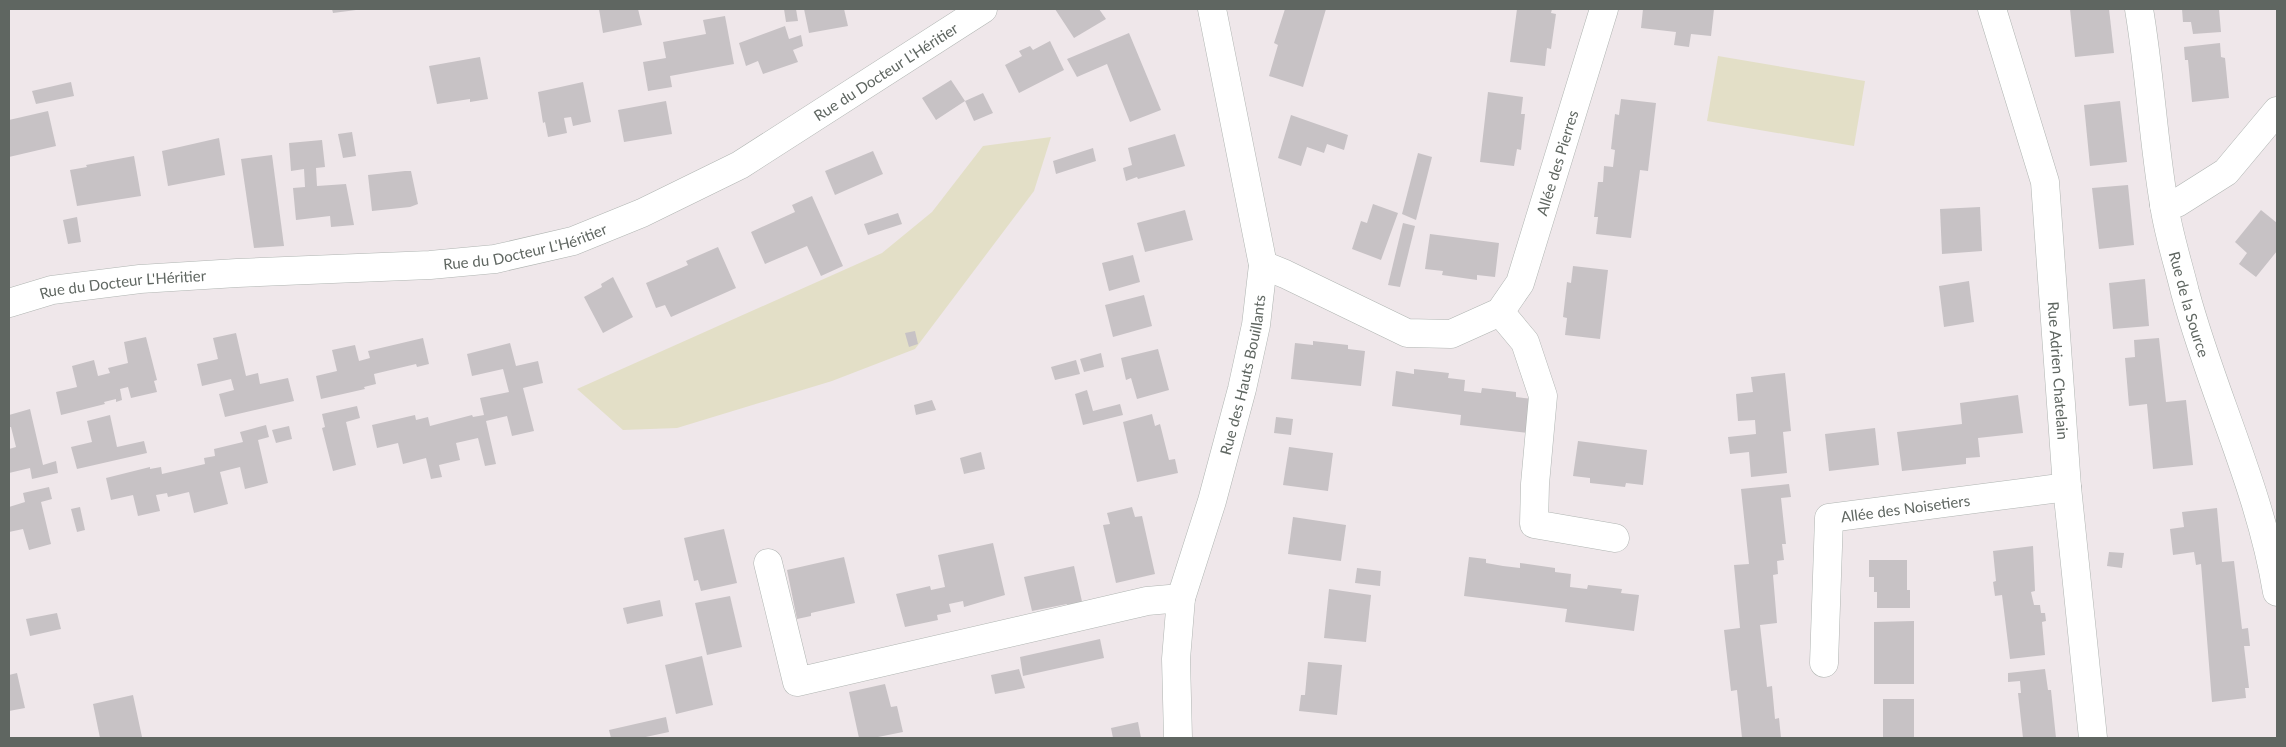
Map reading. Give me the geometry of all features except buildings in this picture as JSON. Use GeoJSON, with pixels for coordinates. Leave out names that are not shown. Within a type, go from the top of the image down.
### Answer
{"type":"FeatureCollection","features":[{"type":"Feature","properties":{"kind":"street","name":"Rue du Docteur L'Héritier"},"geometry":{"type":"LineString","coordinates":[[9,303],[52,290],[140,280],[237,273],[430,266],[495,259],[573,241],[642,213],[740,165],[983,9]]}},
{"type":"Feature","properties":{"kind":"street","name":"Rue des Hauts Bouillants"},"geometry":{"type":"LineString","coordinates":[[1178,738],[1176,659],[1181,598],[1212,501],[1242,390],[1256,325],[1263,265],[1212,9]]}},
{"type":"Feature","properties":{"kind":"street","name":"Allée des Pierres"},"geometry":{"type":"LineString","coordinates":[[1500,312],[1520,283],[1604,9]]}},
{"type":"Feature","properties":{"kind":"street","name":"Rue Adrien Chatelain"},"geometry":{"type":"LineString","coordinates":[[1992,9],[2045,182],[2067,487],[2093,738]]}},
{"type":"Feature","properties":{"kind":"street","name":"Rue de la Source"},"geometry":{"type":"LineString","coordinates":[[2139,9],[2147,59],[2164,205],[2188,303],[2275,564],[2277,592]]}},
{"type":"Feature","properties":{"kind":"street"},"geometry":{"type":"LineString","coordinates":[[2164,205],[2177,203],[2226,172],[2277,111]]}},
{"type":"Feature","properties":{"kind":"street"},"geometry":{"type":"LineString","coordinates":[[1263,265],[1286,274],[1407,333],[1451,334],[1500,312],[1524,342],[1543,396],[1535,484],[1534,524],[1615,538]]}},
{"type":"Feature","properties":{"kind":"street","name":"Allée des Noisetiers"},"geometry":{"type":"LineString","coordinates":[[1824,663],[1829,518],[2067,487]]}},
{"type":"Feature","properties":{"kind":"street"},"geometry":{"type":"LineString","coordinates":[[768,563],[796,682],[1147,601],[1181,598]]}},
{"type":"Feature","properties":{"kind":"shaded area"},"geometry":{"type":"Polygon","coordinates":[[[1718,56],[1865,81],[1854,146],[1707,121],[1718,56]]]}},
{"type":"Feature","properties":{"kind":"shaded area"},"geometry":{"type":"Polygon","coordinates":[[[1051,137],[1034,191],[915,349],[832,381],[677,428],[623,430],[577,389],[882,253],[932,212],[983,146],[1051,137]]]}}]}
